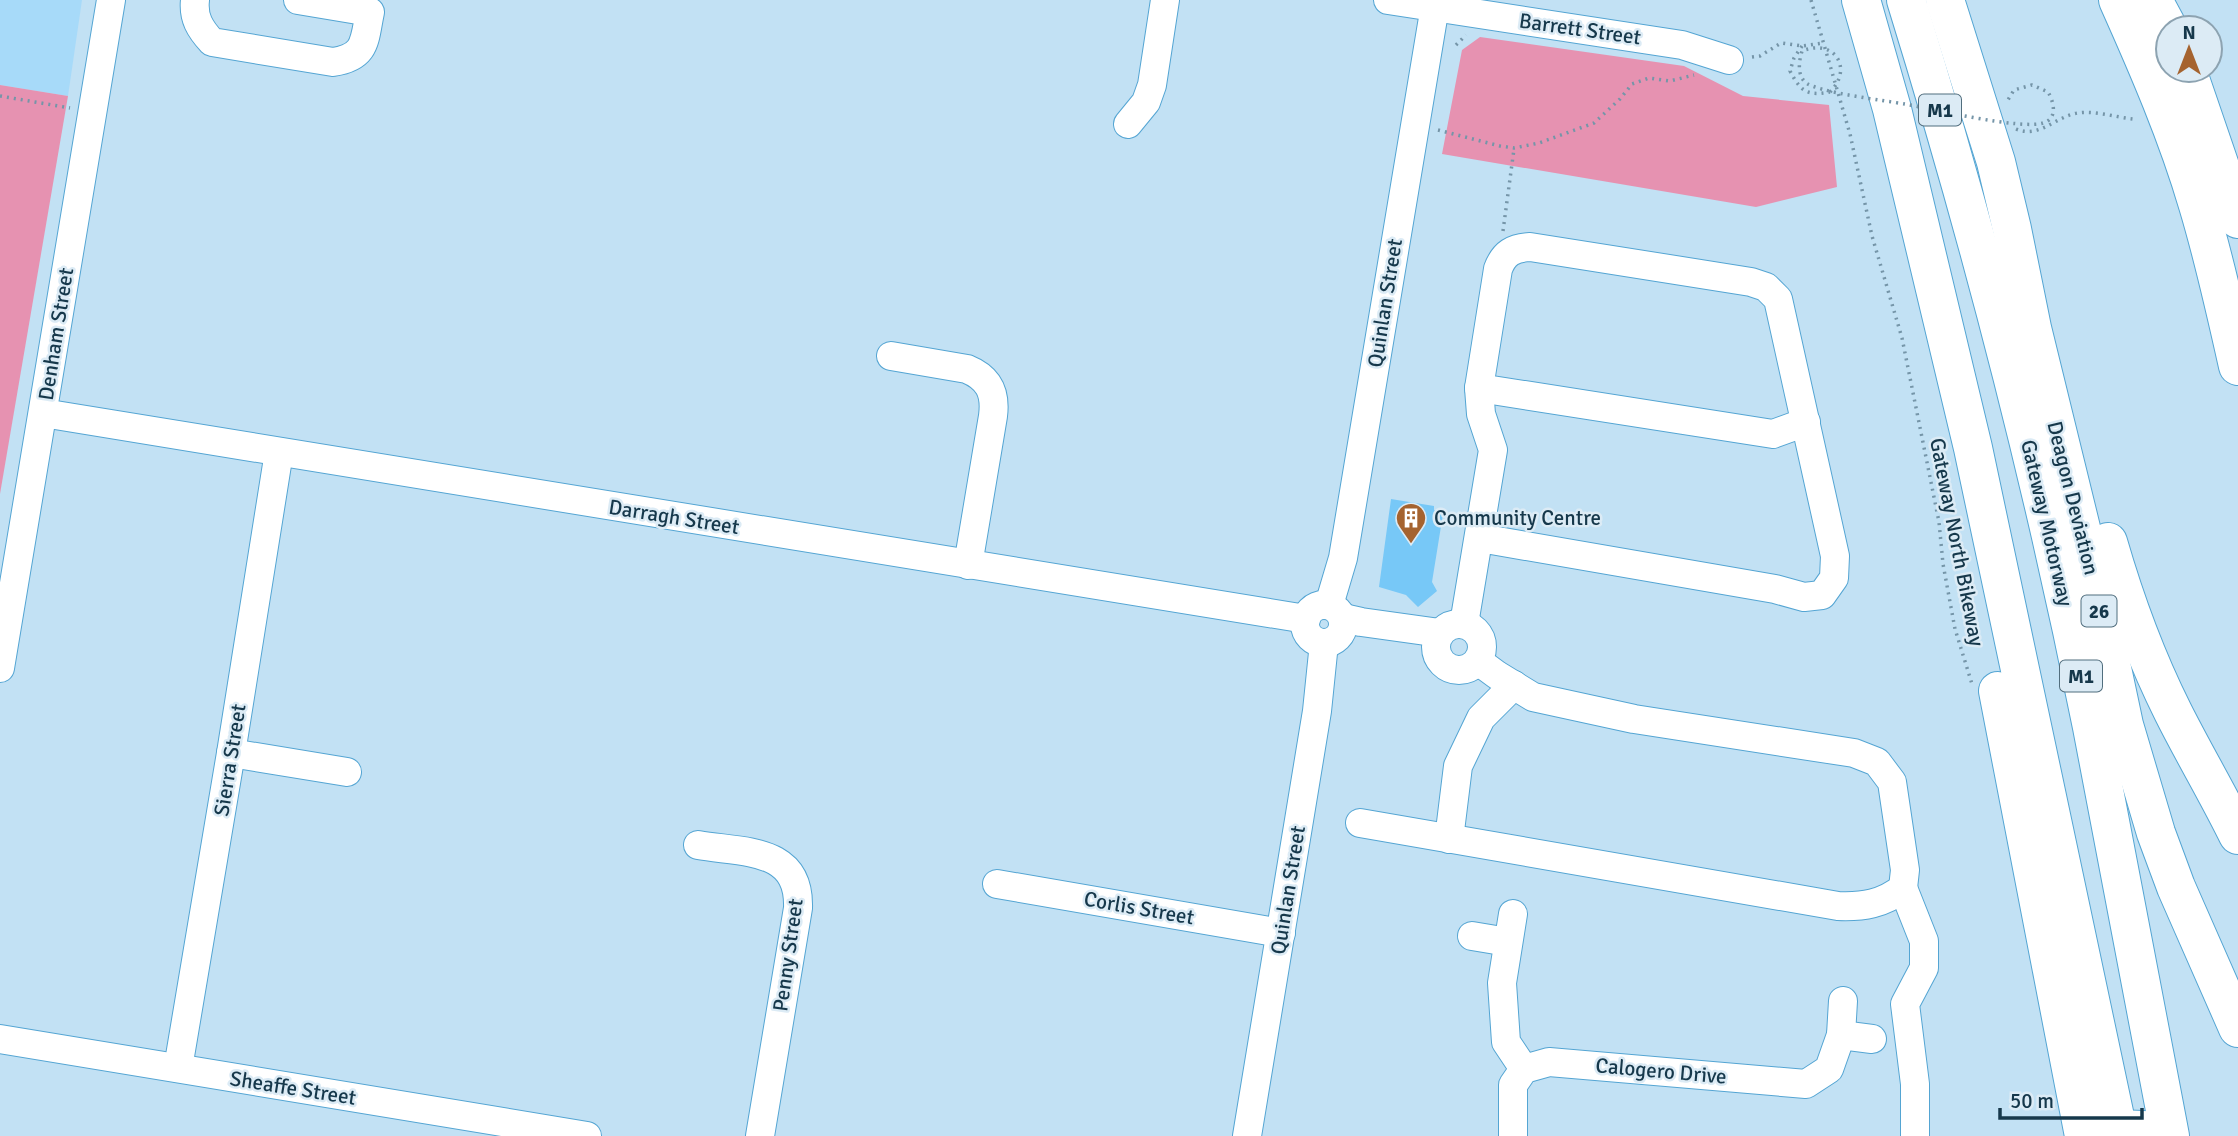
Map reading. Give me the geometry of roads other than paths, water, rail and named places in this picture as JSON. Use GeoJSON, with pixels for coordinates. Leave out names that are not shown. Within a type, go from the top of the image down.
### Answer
{"type":"FeatureCollection","features":[{"type":"Feature","properties":{"kind":"highway","name":"M1"},"geometry":{"type":"LineString","coordinates":[[1861,0],[1892,109],[1973,448],[2107,1132]]}},
{"type":"Feature","properties":{"kind":"highway","name":"Gateway Motorway"},"geometry":{"type":"LineString","coordinates":[[1906,0],[1946,129],[2032,457],[2092,725],[2169,1131]]}},
{"type":"Feature","properties":{"kind":"highway","name":"Deagon Deviation"},"geometry":{"type":"LineString","coordinates":[[1945,0],[1996,162],[2032,328],[2091,569],[2124,725],[2156,833],[2176,887],[2238,1028]]}},
{"type":"Feature","properties":{"kind":"highway"},"geometry":{"type":"LineString","coordinates":[[2118,0],[2165,110],[2190,180],[2215,268],[2238,366]]}},
{"type":"Feature","properties":{"kind":"highway"},"geometry":{"type":"LineString","coordinates":[[2192,84],[2238,219]]}},
{"type":"Feature","properties":{"kind":"highway"},"geometry":{"type":"LineString","coordinates":[[2012,229],[2045,324],[2121,587],[2144,649],[2172,711],[2238,835]]}},
{"type":"Feature","properties":{"kind":"street","name":"Denham Street"},"geometry":{"type":"LineString","coordinates":[[0,668],[111,0]]}},
{"type":"Feature","properties":{"kind":"street"},"geometry":{"type":"LineString","coordinates":[[195,0],[196,19],[201,31],[212,43],[333,62],[349,60],[359,52],[370,12],[298,0]]}},
{"type":"Feature","properties":{"kind":"street"},"geometry":{"type":"LineString","coordinates":[[1128,124],[1146,102],[1152,85],[1165,0]]}},
{"type":"Feature","properties":{"kind":"street","name":"Barrett Street"},"geometry":{"type":"LineString","coordinates":[[1388,0],[1436,4],[1682,45],[1729,60]]}},
{"type":"Feature","properties":{"kind":"street","name":"Quinlan Street"},"geometry":{"type":"LineString","coordinates":[[1247,1136],[1317,711],[1328,624],[1343,558],[1436,4]]}},
{"type":"Feature","properties":{"kind":"street"},"geometry":{"type":"LineString","coordinates":[[1447,637],[1471,626],[1481,638],[1483,646],[1478,661],[1466,669],[1445,666],[1447,637],[1480,538],[1493,450],[1481,414],[1479,388],[1498,269],[1507,253],[1518,247],[1530,247],[1751,282],[1766,286],[1778,299],[1835,556],[1834,578],[1822,595],[1804,597],[1775,589],[1480,538]]}},
{"type":"Feature","properties":{"kind":"street"},"geometry":{"type":"LineString","coordinates":[[891,356],[968,369],[978,373],[992,390],[994,408],[968,565]]}},
{"type":"Feature","properties":{"kind":"street"},"geometry":{"type":"LineString","coordinates":[[1479,388],[1773,434],[1806,422]]}},
{"type":"Feature","properties":{"kind":"street","name":"Darragh Street"},"geometry":{"type":"LineString","coordinates":[[43,413],[1328,624],[1361,622],[1447,637]]}},
{"type":"Feature","properties":{"kind":"street","name":"Sierra Street"},"geometry":{"type":"LineString","coordinates":[[178,1068],[279,452]]}},
{"type":"Feature","properties":{"kind":"street"},"geometry":{"type":"LineString","coordinates":[[1478,661],[1496,676],[1533,697],[1621,716],[1854,753],[1877,762],[1892,782],[1905,870],[1903,888],[1924,941],[1924,968],[1905,1004],[1915,1084],[1915,1136]]}},
{"type":"Feature","properties":{"kind":"street"},"geometry":{"type":"LineString","coordinates":[[1449,839],[1458,766],[1481,718],[1514,685]]}},
{"type":"Feature","properties":{"kind":"street"},"geometry":{"type":"LineString","coordinates":[[231,753],[347,772]]}},
{"type":"Feature","properties":{"kind":"street"},"geometry":{"type":"LineString","coordinates":[[1360,823],[1838,906],[1863,907],[1891,897],[1903,888]]}},
{"type":"Feature","properties":{"kind":"street","name":"Penny Street"},"geometry":{"type":"LineString","coordinates":[[698,845],[768,857],[782,863],[792,874],[798,890],[798,908],[760,1136]]}},
{"type":"Feature","properties":{"kind":"street","name":"Corlis Street"},"geometry":{"type":"LineString","coordinates":[[997,884],[1281,933]]}},
{"type":"Feature","properties":{"kind":"street"},"geometry":{"type":"LineString","coordinates":[[1513,914],[1502,983],[1506,1042],[1524,1069],[1513,1085],[1513,1136]]}},
{"type":"Feature","properties":{"kind":"street"},"geometry":{"type":"LineString","coordinates":[[1472,936],[1508,942]]}},
{"type":"Feature","properties":{"kind":"street","name":"Calogero Drive"},"geometry":{"type":"LineString","coordinates":[[1524,1069],[1549,1062],[1806,1084],[1829,1069],[1841,1035],[1843,1001]]}},
{"type":"Feature","properties":{"kind":"street"},"geometry":{"type":"LineString","coordinates":[[1841,1035],[1872,1039]]}},
{"type":"Feature","properties":{"kind":"street","name":"Sheaffe Street"},"geometry":{"type":"LineString","coordinates":[[0,1039],[587,1136]]}},
{"type":"Feature","properties":{"kind":"street"},"geometry":{"type":"LineString","coordinates":[[2107,1132],[2169,1131]]}},
{"type":"Feature","properties":{"kind":"place","name":"Community Centre"},"geometry":{"type":"Point","coordinates":[1411,545]}}]}
